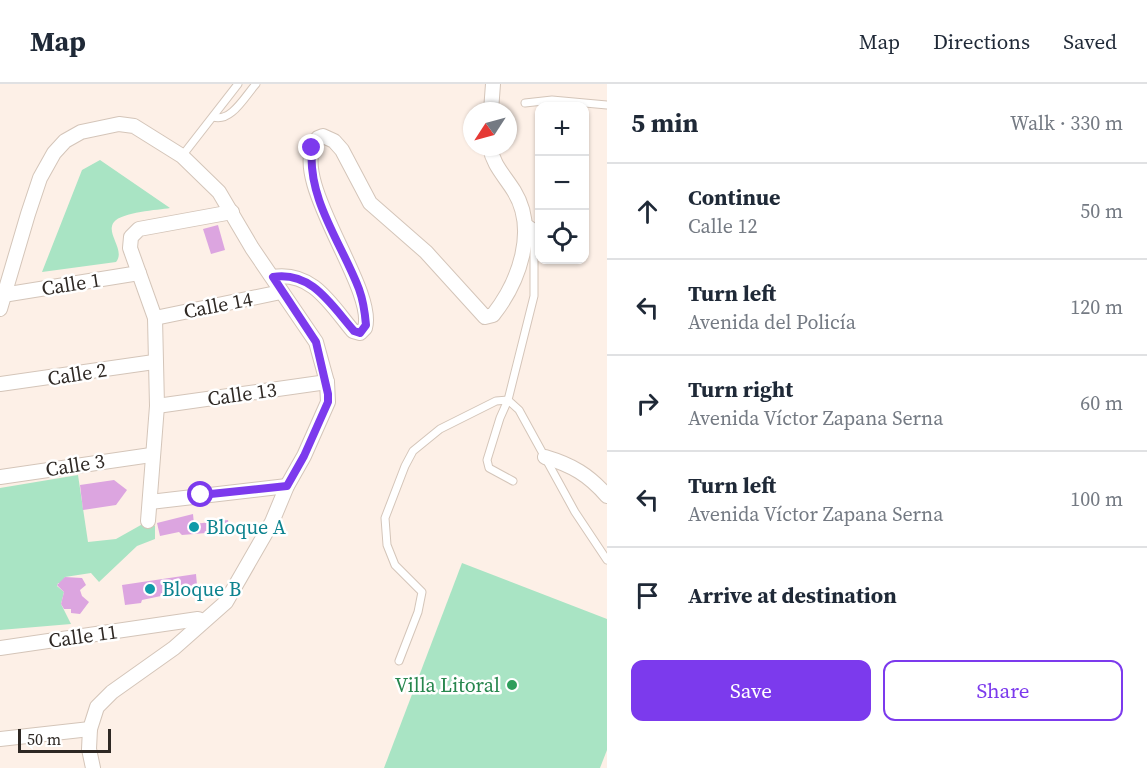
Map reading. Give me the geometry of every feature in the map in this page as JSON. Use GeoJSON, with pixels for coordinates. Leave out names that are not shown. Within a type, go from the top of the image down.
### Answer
{"type":"FeatureCollection","features":[{"type":"Feature","properties":{"kind":"street"},"geometry":{"type":"LineString","coordinates":[[491,102],[493,84]]}},
{"type":"Feature","properties":{"kind":"street"},"geometry":{"type":"LineString","coordinates":[[0,309],[40,178],[54,153],[65,141],[81,132],[119,124],[134,126],[182,156],[219,192],[252,248],[316,342],[327,382],[328,402],[304,456],[287,486],[272,522],[226,602],[174,648],[112,692],[97,707],[90,729],[89,749],[93,768]]}},
{"type":"Feature","properties":{"kind":"street"},"geometry":{"type":"LineString","coordinates":[[273,277],[288,275],[308,282],[354,331],[360,333],[365,328],[359,289],[323,213],[315,181],[311,160],[312,148],[318,138],[323,136],[334,141],[342,150],[370,203],[426,252],[484,316],[493,315],[515,280],[524,252],[525,221],[515,192],[492,161],[491,156]]}},
{"type":"Feature","properties":{"kind":"street"},"geometry":{"type":"LineString","coordinates":[[148,521],[151,455],[157,406],[154,362],[155,318],[130,248],[131,237],[139,229],[232,213]]}},
{"type":"Feature","properties":{"kind":"street","name":"Calle 1"},"geometry":{"type":"LineString","coordinates":[[3,295],[139,273]]}},
{"type":"Feature","properties":{"kind":"street","name":"Calle 14"},"geometry":{"type":"LineString","coordinates":[[155,318],[281,292]]}},
{"type":"Feature","properties":{"kind":"street","name":"Calle 2"},"geometry":{"type":"LineString","coordinates":[[0,384],[154,362]]}},
{"type":"Feature","properties":{"kind":"street","name":"Calle 13"},"geometry":{"type":"LineString","coordinates":[[157,406],[327,382]]}},
{"type":"Feature","properties":{"kind":"street","name":"Calle 3"},"geometry":{"type":"LineString","coordinates":[[0,477],[151,455]]}},
{"type":"Feature","properties":{"kind":"street"},"geometry":{"type":"LineString","coordinates":[[545,457],[568,464],[591,477],[607,496]]}},
{"type":"Feature","properties":{"kind":"street"},"geometry":{"type":"LineString","coordinates":[[150,502],[287,486]]}},
{"type":"Feature","properties":{"kind":"street","name":"Calle 11"},"geometry":{"type":"LineString","coordinates":[[0,648],[198,619],[203,621]]}},
{"type":"Feature","properties":{"kind":"street"},"geometry":{"type":"LineString","coordinates":[[166,624],[174,648]]}},
{"type":"Feature","properties":{"kind":"street"},"geometry":{"type":"LineString","coordinates":[[0,739],[90,729]]}},
{"type":"Feature","properties":{"kind":"lane"},"geometry":{"type":"LineString","coordinates":[[182,156],[238,84]]}},
{"type":"Feature","properties":{"kind":"lane"},"geometry":{"type":"LineString","coordinates":[[213,117],[221,119],[228,116],[256,84]]}},
{"type":"Feature","properties":{"kind":"lane"},"geometry":{"type":"LineString","coordinates":[[525,103],[552,100],[607,105]]}},
{"type":"Feature","properties":{"kind":"lane"},"geometry":{"type":"LineString","coordinates":[[513,482],[489,468],[488,460],[500,418],[508,400],[534,296],[534,227],[525,221]]}},
{"type":"Feature","properties":{"kind":"lane"},"geometry":{"type":"LineString","coordinates":[[399,661],[418,612],[422,592],[395,565],[387,545],[386,518],[394,493],[413,451],[440,429],[496,401],[508,400],[519,410],[575,512],[607,560]]}},
{"type":"Feature","properties":{"kind":"green space"},"geometry":{"type":"Polygon","coordinates":[[[100,160],[170,208],[124,216],[114,222],[112,231],[119,252],[116,262],[42,272],[82,170],[100,160]]]}},
{"type":"Feature","properties":{"kind":"green space"},"geometry":{"type":"Polygon","coordinates":[[[78,475],[88,542],[116,539],[148,521],[155,526],[155,539],[137,546],[99,582],[91,573],[65,577],[62,583],[58,583],[57,586],[64,592],[61,604],[71,624],[0,630],[0,488],[78,475]]]}},
{"type":"Feature","properties":{"kind":"green space","name":"Villa Litoral"},"geometry":{"type":"Polygon","coordinates":[[[462,563],[607,619],[607,750],[600,768],[384,768],[462,563]]]}},
{"type":"Feature","properties":{"kind":"building"},"geometry":{"type":"Polygon","coordinates":[[[218,225],[225,250],[211,254],[203,229],[218,225]]]}},
{"type":"Feature","properties":{"kind":"building"},"geometry":{"type":"Polygon","coordinates":[[[114,480],[127,490],[116,505],[83,510],[80,485],[114,480]]]}},
{"type":"Feature","properties":{"kind":"building","name":"Bloque A"},"geometry":{"type":"Polygon","coordinates":[[[193,514],[194,524],[228,520],[230,531],[182,535],[179,532],[160,536],[157,523],[193,514]]]}},
{"type":"Feature","properties":{"kind":"building","name":"Bloque B"},"geometry":{"type":"Polygon","coordinates":[[[196,574],[197,585],[162,593],[161,596],[142,600],[141,603],[125,605],[122,585],[196,574]]]}},
{"type":"Feature","properties":{"kind":"building"},"geometry":{"type":"Polygon","coordinates":[[[65,577],[82,578],[86,585],[80,590],[82,596],[89,602],[80,614],[71,613],[71,609],[64,609],[61,604],[64,592],[57,585],[65,577]]]}},
{"type":"Feature","properties":{"kind":"place","name":"Bloque A"},"geometry":{"type":"Point","coordinates":[194,527]}},
{"type":"Feature","properties":{"kind":"place","name":"Bloque B"},"geometry":{"type":"Point","coordinates":[150,589]}},
{"type":"Feature","properties":{"kind":"place","name":"Villa Litoral"},"geometry":{"type":"Point","coordinates":[512,685]}},
{"type":"Feature","properties":{"kind":"route"},"geometry":{"type":"LineString","coordinates":[[201,495],[287,486],[304,456],[328,402],[327,382],[316,342],[273,277],[288,275],[308,282],[320,292],[354,331],[360,333],[366,325],[359,289],[323,213],[311,160],[312,148]]}}]}
